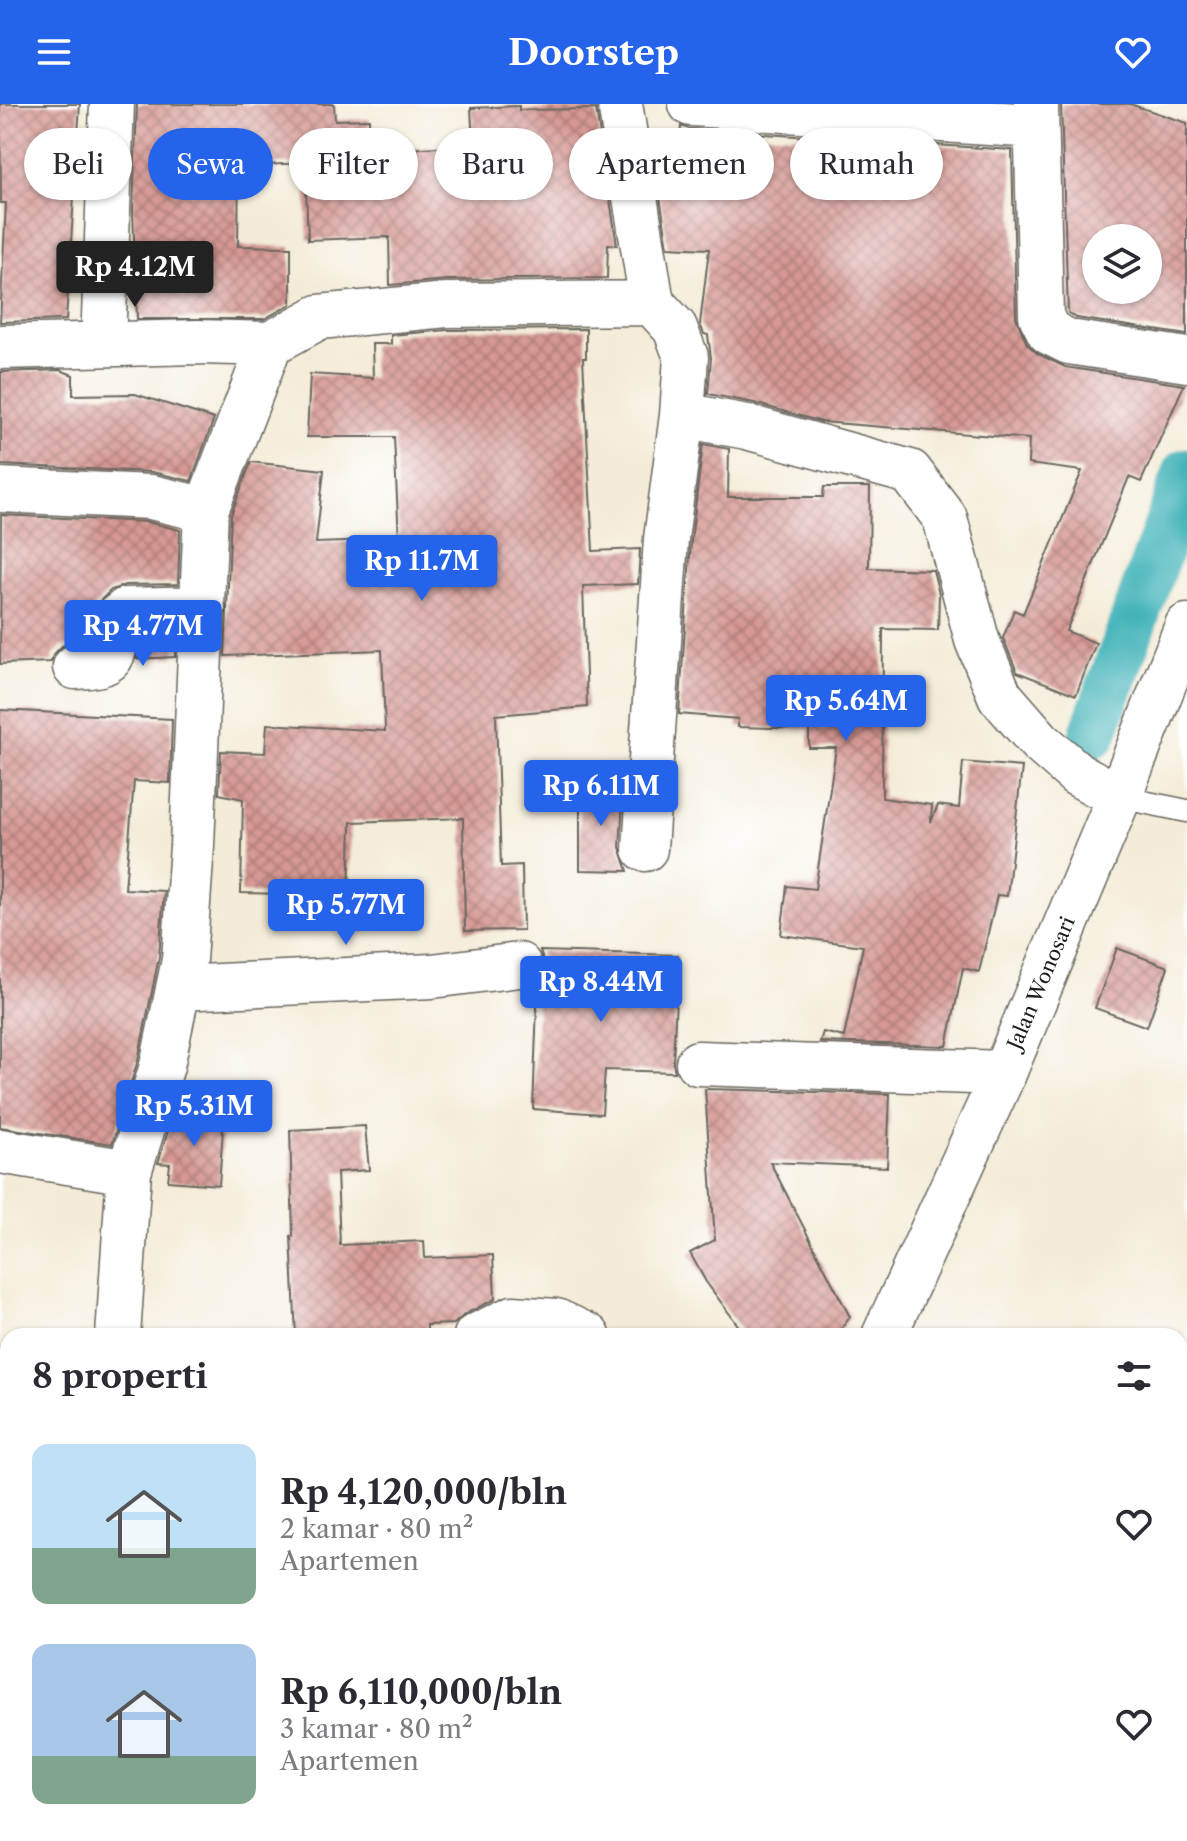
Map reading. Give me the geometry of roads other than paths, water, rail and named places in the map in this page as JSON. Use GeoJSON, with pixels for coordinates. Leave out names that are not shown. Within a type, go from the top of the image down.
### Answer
{"type":"FeatureCollection","features":[{"type":"Feature","properties":{"kind":"main road"},"geometry":{"type":"LineString","coordinates":[[103,344],[112,104]]}},
{"type":"Feature","properties":{"kind":"main road"},"geometry":{"type":"LineString","coordinates":[[620,104],[652,303],[675,328],[686,357],[666,539],[645,849]]}},
{"type":"Feature","properties":{"kind":"main road"},"geometry":{"type":"LineString","coordinates":[[691,104],[1036,115],[1041,316],[1049,332],[1069,342],[1187,360]]}},
{"type":"Feature","properties":{"kind":"main road"},"geometry":{"type":"LineString","coordinates":[[0,347],[270,344],[319,317],[447,305],[652,303]]}},
{"type":"Feature","properties":{"kind":"main road"},"geometry":{"type":"LineString","coordinates":[[119,1328],[129,1172],[162,1066],[184,960],[192,846],[206,510],[270,344]]}},
{"type":"Feature","properties":{"kind":"main road"},"geometry":{"type":"LineString","coordinates":[[682,415],[747,427],[910,472],[945,518],[977,640],[1000,696],[1040,742],[1077,774],[1119,797]]}},
{"type":"Feature","properties":{"kind":"main road"},"geometry":{"type":"LineString","coordinates":[[0,490],[151,497],[206,510]]}},
{"type":"Feature","properties":{"kind":"main road"},"geometry":{"type":"LineString","coordinates":[[75,667],[108,662],[116,647],[116,618],[126,610],[203,608]]}},
{"type":"Feature","properties":{"kind":"main road","name":"Jalan Wonosari"},"geometry":{"type":"LineString","coordinates":[[888,1328],[1004,1073],[1187,626]]}},
{"type":"Feature","properties":{"kind":"main road"},"geometry":{"type":"LineString","coordinates":[[178,988],[432,976],[519,965]]}},
{"type":"Feature","properties":{"kind":"main road"},"geometry":{"type":"LineString","coordinates":[[698,1063],[1004,1073]]}},
{"type":"Feature","properties":{"kind":"main road"},"geometry":{"type":"LineString","coordinates":[[0,1151],[129,1172]]}},
{"type":"Feature","properties":{"kind":"main road"},"geometry":{"type":"LineString","coordinates":[[492,1328],[513,1318],[556,1321],[571,1328]]}},
{"type":"Feature","properties":{"kind":"lane"},"geometry":{"type":"LineString","coordinates":[[1119,797],[1187,811]]}},
{"type":"Feature","properties":{"kind":"waterway"},"geometry":{"type":"LineString","coordinates":[[1093,734],[1187,472]]}}]}
